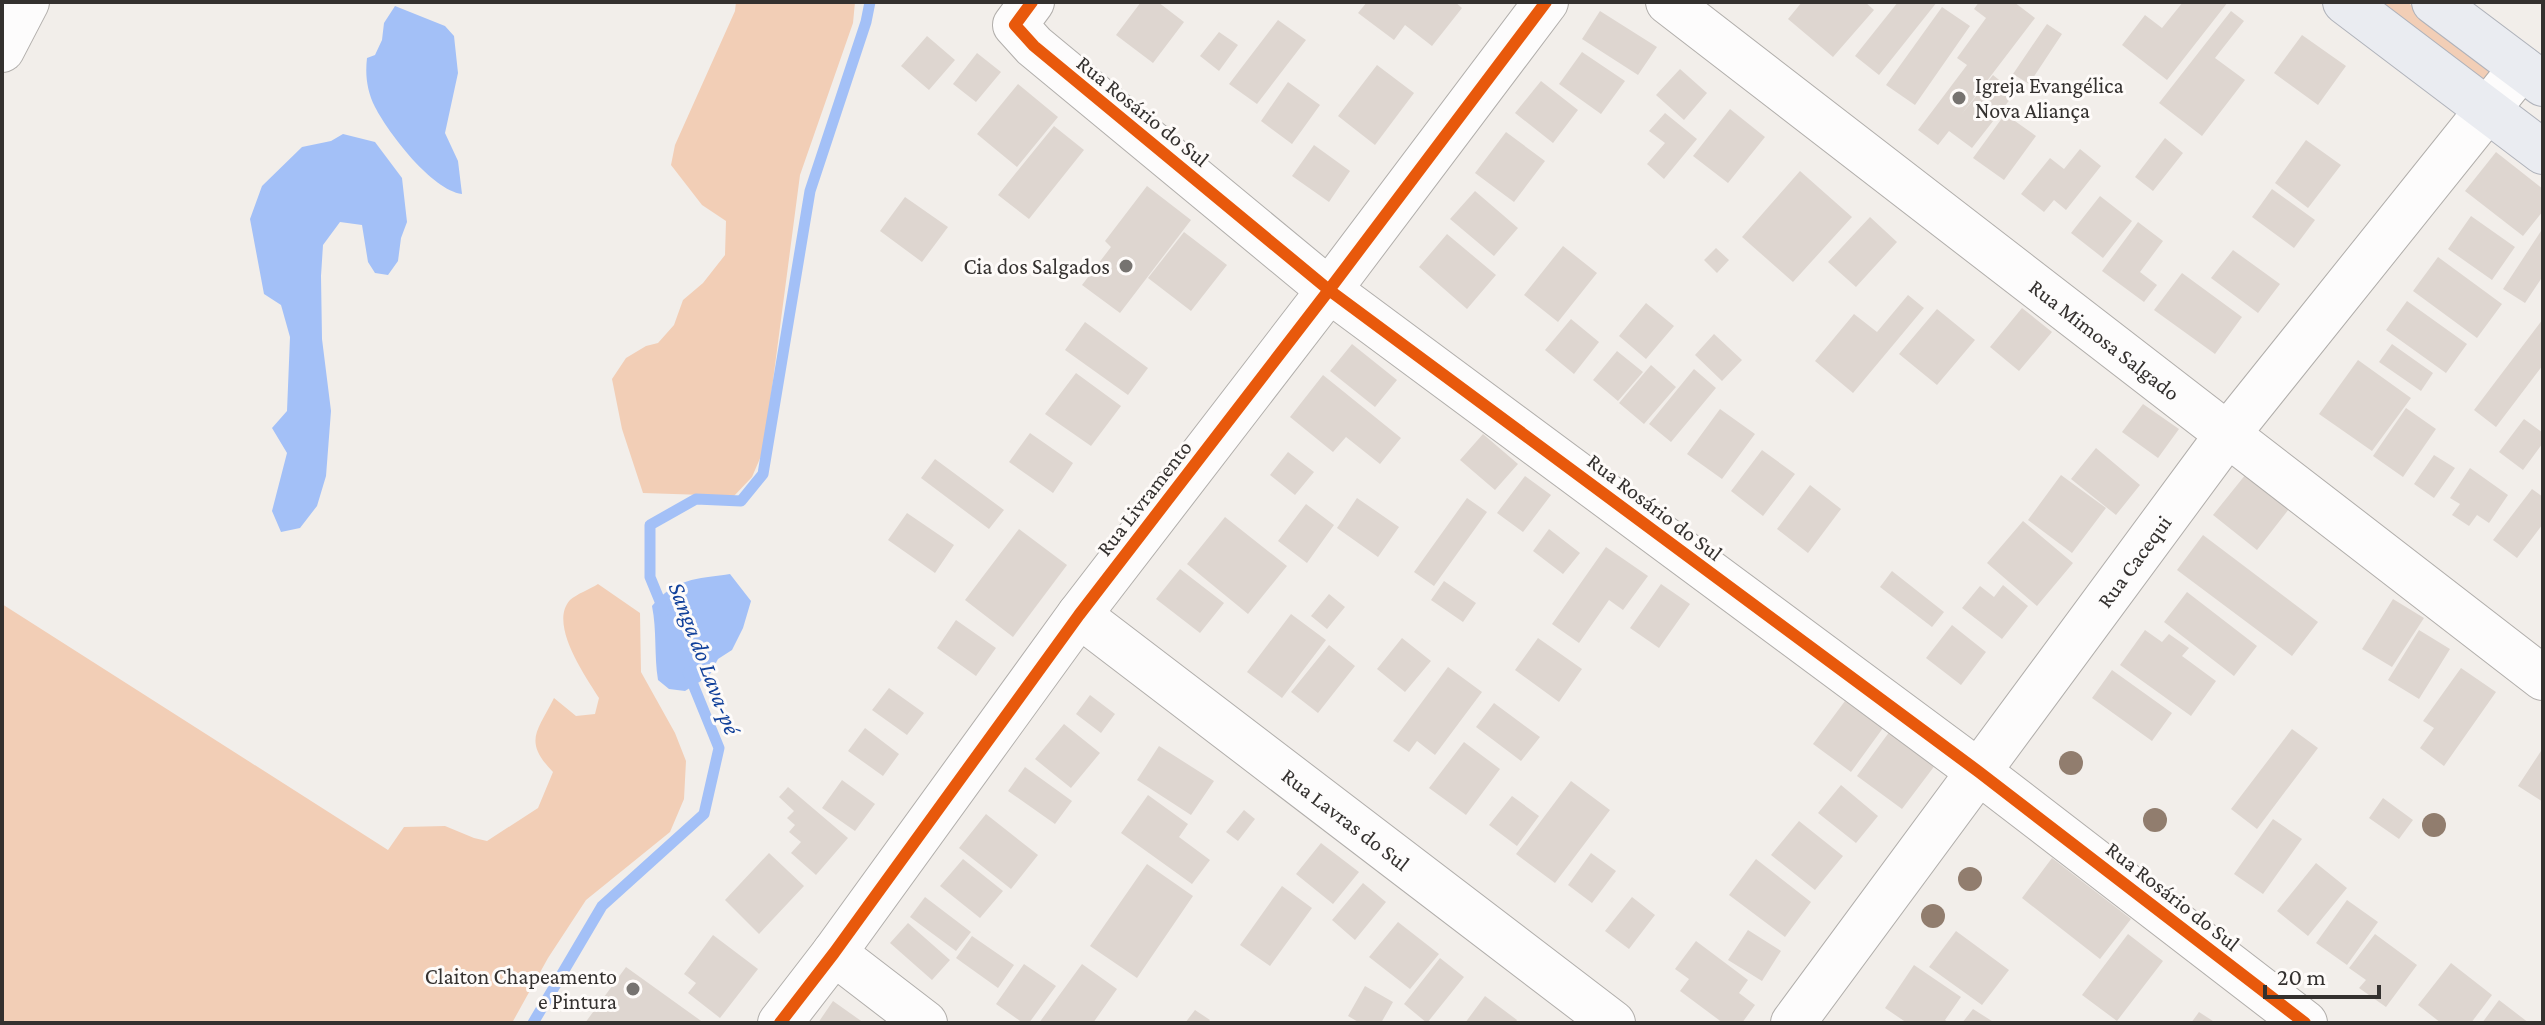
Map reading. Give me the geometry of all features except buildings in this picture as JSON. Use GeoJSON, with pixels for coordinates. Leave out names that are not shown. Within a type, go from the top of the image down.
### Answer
{"type":"FeatureCollection","features":[{"type":"Feature","properties":{"kind":"main road"},"geometry":{"type":"LineString","coordinates":[[2345,2],[2543,152]]}},
{"type":"Feature","properties":{"kind":"main road"},"geometry":{"type":"LineString","coordinates":[[2434,2],[2532,76]]}},
{"type":"Feature","properties":{"kind":"street"},"geometry":{"type":"LineString","coordinates":[[2,50],[27,2]]}},
{"type":"Feature","properties":{"kind":"street","name":"Rua Rosário do Sul"},"geometry":{"type":"LineString","coordinates":[[1032,2],[1015,25],[1034,46],[1329,290],[1979,772],[2305,1023]]}},
{"type":"Feature","properties":{"kind":"street","name":"Rua Livramento"},"geometry":{"type":"LineString","coordinates":[[780,1023],[1079,615],[1546,2]]}},
{"type":"Feature","properties":{"kind":"street","name":"Rua Mimosa Salgado"},"geometry":{"type":"LineString","coordinates":[[1668,2],[2543,678]]}},
{"type":"Feature","properties":{"kind":"street","name":"Rua Cacequi"},"geometry":{"type":"LineString","coordinates":[[1793,1023],[2227,435],[2488,110],[2532,76]]}},
{"type":"Feature","properties":{"kind":"street","name":"Rua Lavras do Sul"},"geometry":{"type":"LineString","coordinates":[[1079,615],[1613,1023]]}},
{"type":"Feature","properties":{"kind":"street"},"geometry":{"type":"LineString","coordinates":[[834,953],[925,1023]]}},
{"type":"Feature","properties":{"kind":"shaded area"},"geometry":{"type":"Polygon","coordinates":[[[736,2],[855,2],[853,23],[800,175],[764,449],[752,477],[734,496],[643,493],[622,429],[612,379],[626,358],[658,343],[674,325],[683,300],[703,283],[725,255],[726,221],[702,205],[671,165],[675,145],[735,11],[736,2]]]}},
{"type":"Feature","properties":{"kind":"shaded area"},"geometry":{"type":"Polygon","coordinates":[[[2378,2],[2407,2],[2495,69],[2484,83],[2378,2]]]}},
{"type":"Feature","properties":{"kind":"shaded area"},"geometry":{"type":"Polygon","coordinates":[[[598,584],[640,613],[641,672],[675,733],[686,761],[684,799],[670,832],[586,900],[548,958],[512,1023],[2,1023],[2,604],[388,850],[404,827],[445,826],[487,841],[538,808],[553,772],[538,752],[536,736],[554,698],[576,716],[595,714],[599,698],[571,650],[563,622],[564,610],[570,600],[598,584]]]}},
{"type":"Feature","properties":{"kind":"water"},"geometry":{"type":"Polygon","coordinates":[[[395,6],[445,26],[454,36],[458,73],[445,133],[458,161],[462,194],[438,183],[412,159],[382,118],[370,95],[367,58],[375,55],[382,40],[384,23],[395,6]]]}},
{"type":"Feature","properties":{"kind":"water"},"geometry":{"type":"Polygon","coordinates":[[[343,134],[375,142],[402,178],[407,222],[398,261],[388,275],[375,273],[368,262],[362,225],[340,222],[323,245],[322,339],[331,411],[326,476],[317,506],[300,528],[281,532],[272,511],[287,453],[272,428],[287,411],[290,337],[281,305],[264,294],[250,219],[262,186],[302,147],[331,141],[343,134]]]}},
{"type":"Feature","properties":{"kind":"water"},"geometry":{"type":"Polygon","coordinates":[[[730,574],[751,601],[732,650],[718,659],[709,676],[685,691],[669,689],[658,680],[652,606],[678,585],[730,574]]]}},
{"type":"Feature","properties":{"kind":"waterway","name":"Sanga do Lava-pé"},"geometry":{"type":"LineString","coordinates":[[664,611],[650,577],[650,525],[696,499],[741,501],[763,474],[810,191],[870,2]]}},
{"type":"Feature","properties":{"kind":"waterway","name":"Sanga do Lava-pé"},"geometry":{"type":"LineString","coordinates":[[533,1023],[602,906],[704,814],[719,748],[688,672]]}},
{"type":"Feature","properties":{"kind":"cycle path"},"geometry":{"type":"LineString","coordinates":[[1032,2],[1015,25],[1034,46],[1329,290],[1979,772],[2305,1023]]}},
{"type":"Feature","properties":{"kind":"cycle path"},"geometry":{"type":"LineString","coordinates":[[780,1023],[1079,615],[1546,2]]}},
{"type":"Feature","properties":{"kind":"place","name":"Igreja Evangélica Nova Aliança"},"geometry":{"type":"Point","coordinates":[1959,98]}},
{"type":"Feature","properties":{"kind":"place","name":"Cia dos Salgados"},"geometry":{"type":"Point","coordinates":[1126,266]}},
{"type":"Feature","properties":{"kind":"place","name":"Claiton Chapeamento e Pintura"},"geometry":{"type":"Point","coordinates":[633,989]}}]}
